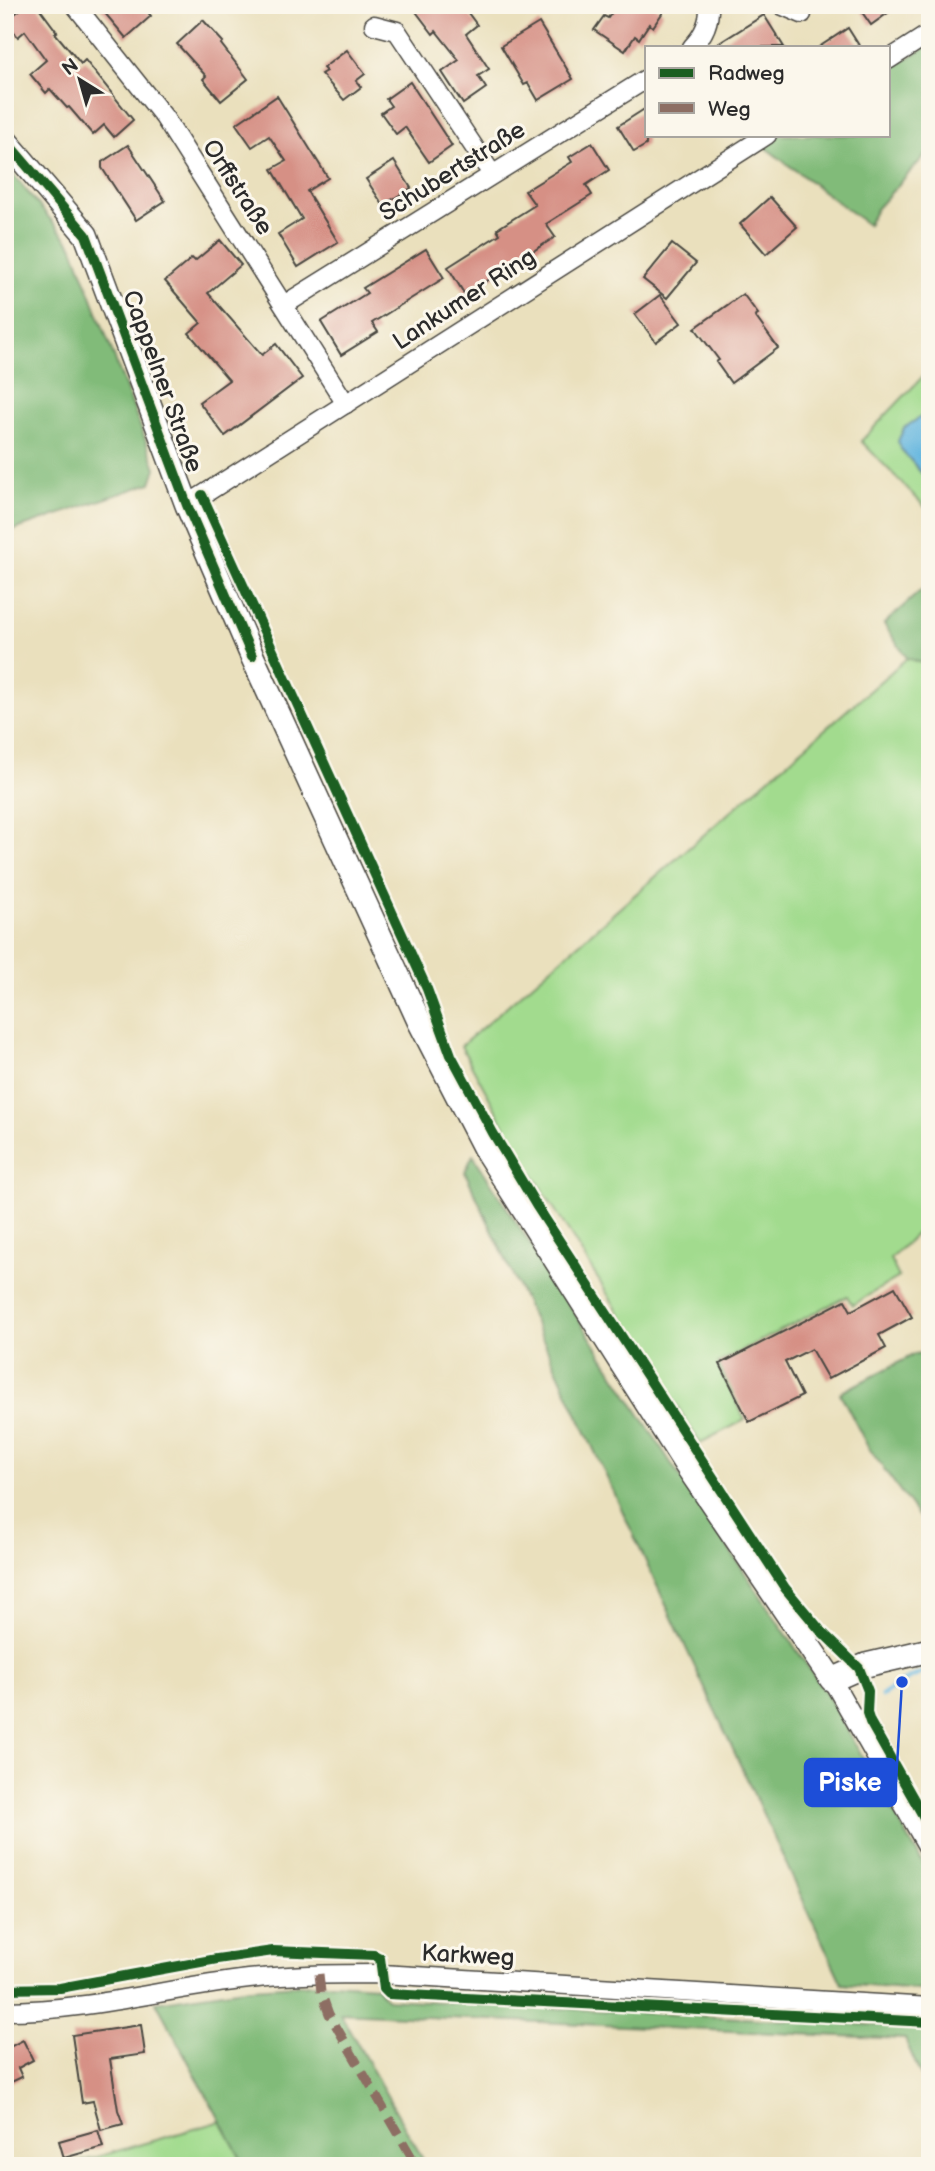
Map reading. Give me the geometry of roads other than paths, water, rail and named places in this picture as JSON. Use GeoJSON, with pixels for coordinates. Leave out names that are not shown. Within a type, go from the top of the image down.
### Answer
{"type":"FeatureCollection","features":[{"type":"Feature","properties":{"kind":"street","name":"Orffstraße"},"geometry":{"type":"LineString","coordinates":[[75,5],[164,117],[346,404]]}},
{"type":"Feature","properties":{"kind":"street"},"geometry":{"type":"LineString","coordinates":[[693,46],[701,38],[710,15],[709,5]]}},
{"type":"Feature","properties":{"kind":"street"},"geometry":{"type":"LineString","coordinates":[[781,5],[802,13]]}},
{"type":"Feature","properties":{"kind":"street"},"geometry":{"type":"LineString","coordinates":[[374,25],[397,31],[492,174]]}},
{"type":"Feature","properties":{"kind":"street"},"geometry":{"type":"LineString","coordinates":[[890,59],[930,33]]}},
{"type":"Feature","properties":{"kind":"street","name":"Schubertstraße"},"geometry":{"type":"LineString","coordinates":[[284,305],[645,80]]}},
{"type":"Feature","properties":{"kind":"street","name":"Lankumer Ring"},"geometry":{"type":"LineString","coordinates":[[187,505],[765,136]]}},
{"type":"Feature","properties":{"kind":"street","name":"Cappelner Straße"},"geometry":{"type":"LineString","coordinates":[[5,139],[86,234],[187,505],[252,656],[419,1021],[485,1149],[686,1465],[832,1680],[930,1851]]}},
{"type":"Feature","properties":{"kind":"street"},"geometry":{"type":"LineString","coordinates":[[832,1680],[883,1660],[930,1650]]}},
{"type":"Feature","properties":{"kind":"street","name":"Karkweg"},"geometry":{"type":"LineString","coordinates":[[5,2011],[78,2007],[249,1979],[319,1974],[382,1974],[930,2007]]}},
{"type":"Feature","properties":{"kind":"water"},"geometry":{"type":"Polygon","coordinates":[[[930,411],[930,483],[901,449],[898,441],[904,428],[930,411]]]}},
{"type":"Feature","properties":{"kind":"waterway"},"geometry":{"type":"LineString","coordinates":[[882,1696],[902,1682],[930,1669]]}},
{"type":"Feature","properties":{"kind":"place","name":"Piske"},"geometry":{"type":"Point","coordinates":[902,1682]}}]}
